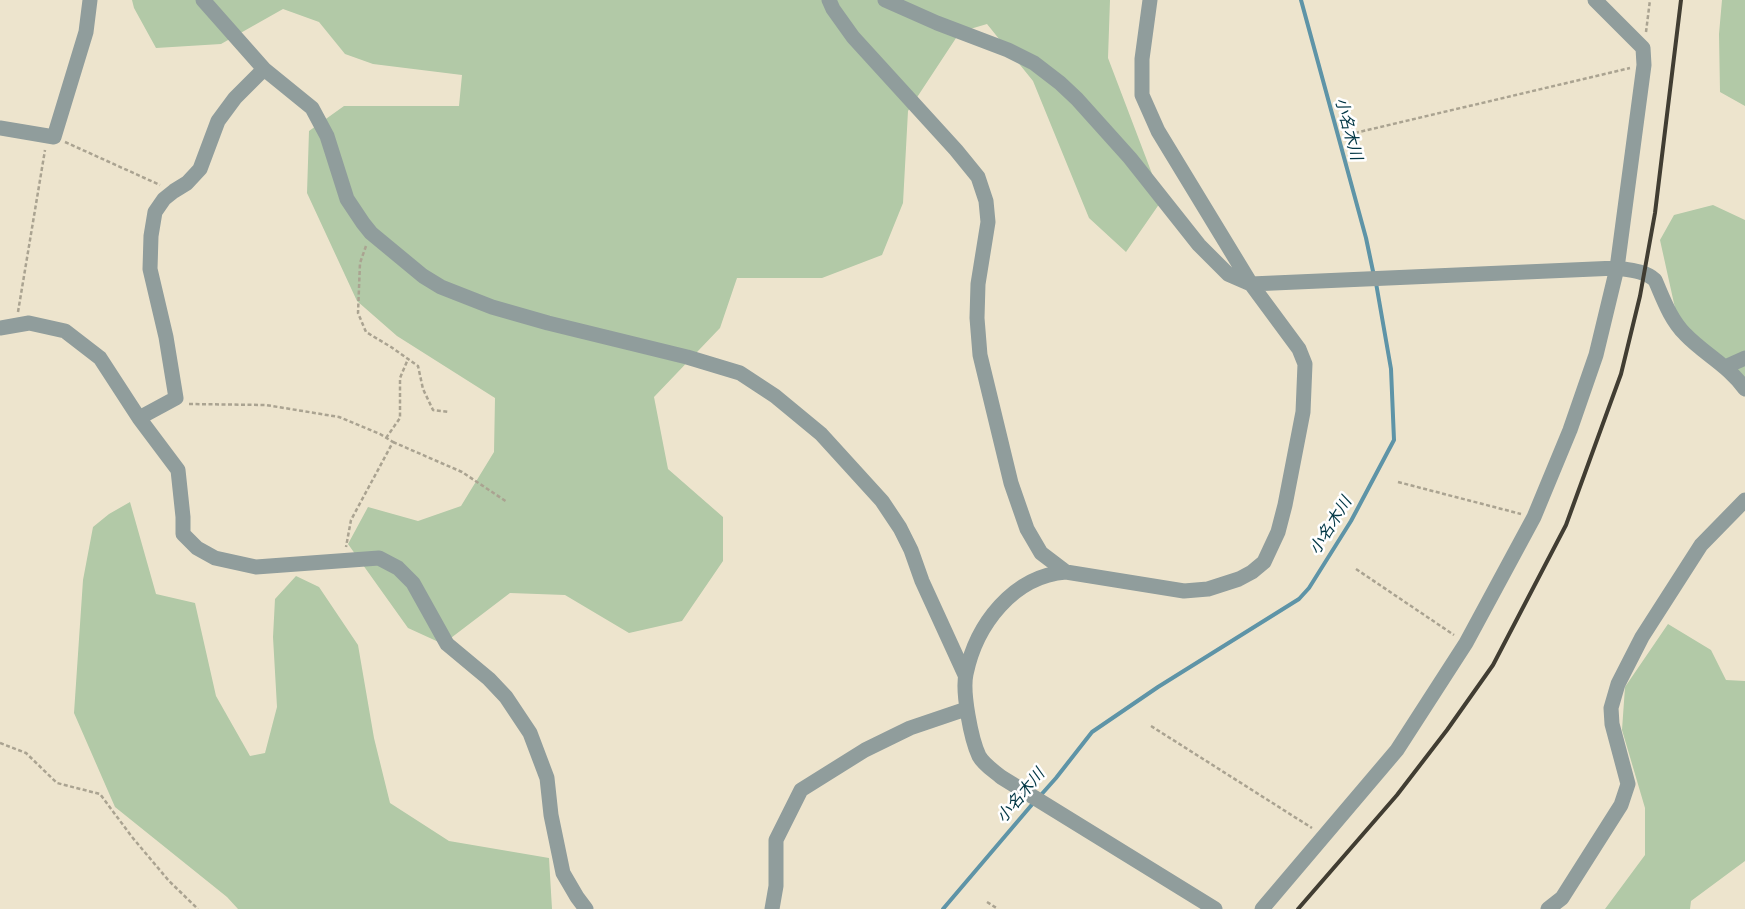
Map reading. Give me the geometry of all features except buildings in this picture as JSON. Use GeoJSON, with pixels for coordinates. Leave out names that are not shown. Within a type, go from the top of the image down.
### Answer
{"type":"FeatureCollection","features":[{"type":"Feature","properties":{"kind":"street"},"geometry":{"type":"LineString","coordinates":[[0,128],[51,137],[86,32],[90,0]]}},
{"type":"Feature","properties":{"kind":"street"},"geometry":{"type":"LineString","coordinates":[[203,0],[264,69],[312,108],[327,136],[347,199],[371,233],[407,264],[441,287],[492,307],[548,323],[687,357],[740,373],[775,396],[827,441],[882,501],[900,528],[911,550],[922,582],[965,675]]}},
{"type":"Feature","properties":{"kind":"street"},"geometry":{"type":"LineString","coordinates":[[830,0],[833,9],[853,37],[956,150],[978,177],[986,201],[988,222],[978,284],[977,318],[980,355],[1011,483],[1027,529],[1041,553],[1066,572]]}},
{"type":"Feature","properties":{"kind":"street"},"geometry":{"type":"LineString","coordinates":[[885,0],[1008,50],[1034,63],[1060,82],[1130,158],[1199,246],[1228,274],[1251,284],[1618,268],[1649,275],[1654,280],[1675,324],[1725,367],[1745,389]]}},
{"type":"Feature","properties":{"kind":"street"},"geometry":{"type":"LineString","coordinates":[[1150,0],[1142,59],[1142,95],[1158,131],[1251,284],[1299,349],[1305,364],[1302,412],[1285,505],[1278,532],[1264,562],[1252,572],[1239,579],[1208,589],[1184,591],[1066,572],[1053,573],[1030,582],[1008,598],[991,616],[976,638],[965,675],[966,709],[980,757],[1001,777],[1215,909]]}},
{"type":"Feature","properties":{"kind":"street"},"geometry":{"type":"LineString","coordinates":[[1262,909],[1397,750],[1466,643],[1534,517],[1570,430],[1596,355],[1618,268],[1644,65],[1643,48],[1595,0]]}},
{"type":"Feature","properties":{"kind":"street"},"geometry":{"type":"LineString","coordinates":[[139,418],[176,398],[166,337],[150,269],[151,236],[155,212],[164,199],[187,183],[200,169],[218,121],[235,98],[264,69]]}},
{"type":"Feature","properties":{"kind":"street"},"geometry":{"type":"LineString","coordinates":[[0,328],[29,323],[65,330],[100,358],[139,418],[178,470],[183,534],[198,548],[216,558],[256,567],[344,559],[379,558],[398,568],[413,583],[447,644],[506,697],[530,733],[547,778],[551,814],[563,873],[586,909]]}},
{"type":"Feature","properties":{"kind":"street"},"geometry":{"type":"LineString","coordinates":[[1725,367],[1745,358]]}},
{"type":"Feature","properties":{"kind":"street"},"geometry":{"type":"LineString","coordinates":[[1548,909],[1562,898],[1621,805],[1628,784],[1612,724],[1611,708],[1618,684],[1642,637],[1701,545],[1745,500]]}},
{"type":"Feature","properties":{"kind":"street"},"geometry":{"type":"LineString","coordinates":[[772,909],[776,886],[776,840],[801,790],[865,750],[910,728],[966,709]]}},
{"type":"Feature","properties":{"kind":"path"},"geometry":{"type":"LineString","coordinates":[[1643,48],[1650,0]]}},
{"type":"Feature","properties":{"kind":"path"},"geometry":{"type":"LineString","coordinates":[[1355,133],[1644,65]]}},
{"type":"Feature","properties":{"kind":"path"},"geometry":{"type":"LineString","coordinates":[[18,313],[51,137],[174,191]]}},
{"type":"Feature","properties":{"kind":"path"},"geometry":{"type":"LineString","coordinates":[[371,233],[360,263],[358,313],[366,332],[418,366],[423,389],[433,410],[448,412]]}},
{"type":"Feature","properties":{"kind":"path"},"geometry":{"type":"LineString","coordinates":[[386,438],[400,418],[400,378],[408,359]]}},
{"type":"Feature","properties":{"kind":"path"},"geometry":{"type":"LineString","coordinates":[[176,398],[190,405],[266,405],[339,417],[462,472],[507,502]]}},
{"type":"Feature","properties":{"kind":"path"},"geometry":{"type":"LineString","coordinates":[[344,559],[350,520],[393,442]]}},
{"type":"Feature","properties":{"kind":"path"},"geometry":{"type":"LineString","coordinates":[[1398,482],[1534,517]]}},
{"type":"Feature","properties":{"kind":"path"},"geometry":{"type":"LineString","coordinates":[[1356,569],[1466,643]]}},
{"type":"Feature","properties":{"kind":"path"},"geometry":{"type":"LineString","coordinates":[[1150,726],[1324,836]]}},
{"type":"Feature","properties":{"kind":"path"},"geometry":{"type":"LineString","coordinates":[[0,743],[26,753],[57,783],[100,794],[145,852],[198,909]]}},
{"type":"Feature","properties":{"kind":"path"},"geometry":{"type":"LineString","coordinates":[[987,902],[998,909]]}},
{"type":"Feature","properties":{"kind":"green space"},"geometry":{"type":"Polygon","coordinates":[[[132,0],[1110,0],[1108,58],[1162,200],[1126,252],[1089,218],[1033,81],[987,24],[960,32],[908,111],[903,203],[882,255],[822,278],[737,278],[720,328],[654,397],[668,469],[723,517],[723,561],[682,621],[629,633],[565,595],[510,593],[443,644],[408,628],[348,544],[368,507],[418,521],[461,506],[494,452],[495,398],[397,336],[357,301],[307,193],[309,131],[344,106],[459,106],[462,75],[373,64],[345,54],[319,22],[283,9],[221,44],[156,48],[134,8],[132,0]]]}},
{"type":"Feature","properties":{"kind":"green space"},"geometry":{"type":"Polygon","coordinates":[[[1722,0],[1745,0],[1745,106],[1720,92],[1719,34],[1722,0]]]}},
{"type":"Feature","properties":{"kind":"green space"},"geometry":{"type":"Polygon","coordinates":[[[1713,205],[1745,220],[1745,385],[1677,317],[1660,240],[1674,215],[1713,205]]]}},
{"type":"Feature","properties":{"kind":"green space"},"geometry":{"type":"Polygon","coordinates":[[[130,502],[156,594],[195,603],[216,696],[250,756],[265,753],[277,707],[273,637],[275,599],[296,576],[319,587],[358,645],[374,738],[390,803],[449,841],[549,858],[552,909],[238,909],[227,897],[115,807],[74,713],[83,580],[93,527],[109,514],[130,502]]]}},
{"type":"Feature","properties":{"kind":"green space"},"geometry":{"type":"Polygon","coordinates":[[[1668,624],[1711,650],[1726,680],[1745,681],[1745,861],[1691,901],[1690,909],[1605,909],[1645,855],[1645,808],[1622,730],[1625,687],[1668,624]]]}},
{"type":"Feature","properties":{"kind":"waterway","name":"小名木川"},"geometry":{"type":"LineString","coordinates":[[1301,0],[1366,238],[1374,276]]}},
{"type":"Feature","properties":{"kind":"waterway","name":"小名木川"},"geometry":{"type":"LineString","coordinates":[[1040,796],[1092,732],[1158,687],[1299,599],[1309,588],[1351,521],[1394,440],[1391,369],[1376,283]]}},
{"type":"Feature","properties":{"kind":"waterway","name":"小名木川"},"geometry":{"type":"LineString","coordinates":[[943,909],[1035,801]]}},
{"type":"Feature","properties":{"kind":"railway"},"geometry":{"type":"LineString","coordinates":[[1298,909],[1397,795],[1447,730],[1493,665],[1566,525],[1621,374],[1640,296],[1655,213],[1681,0]]}}]}
